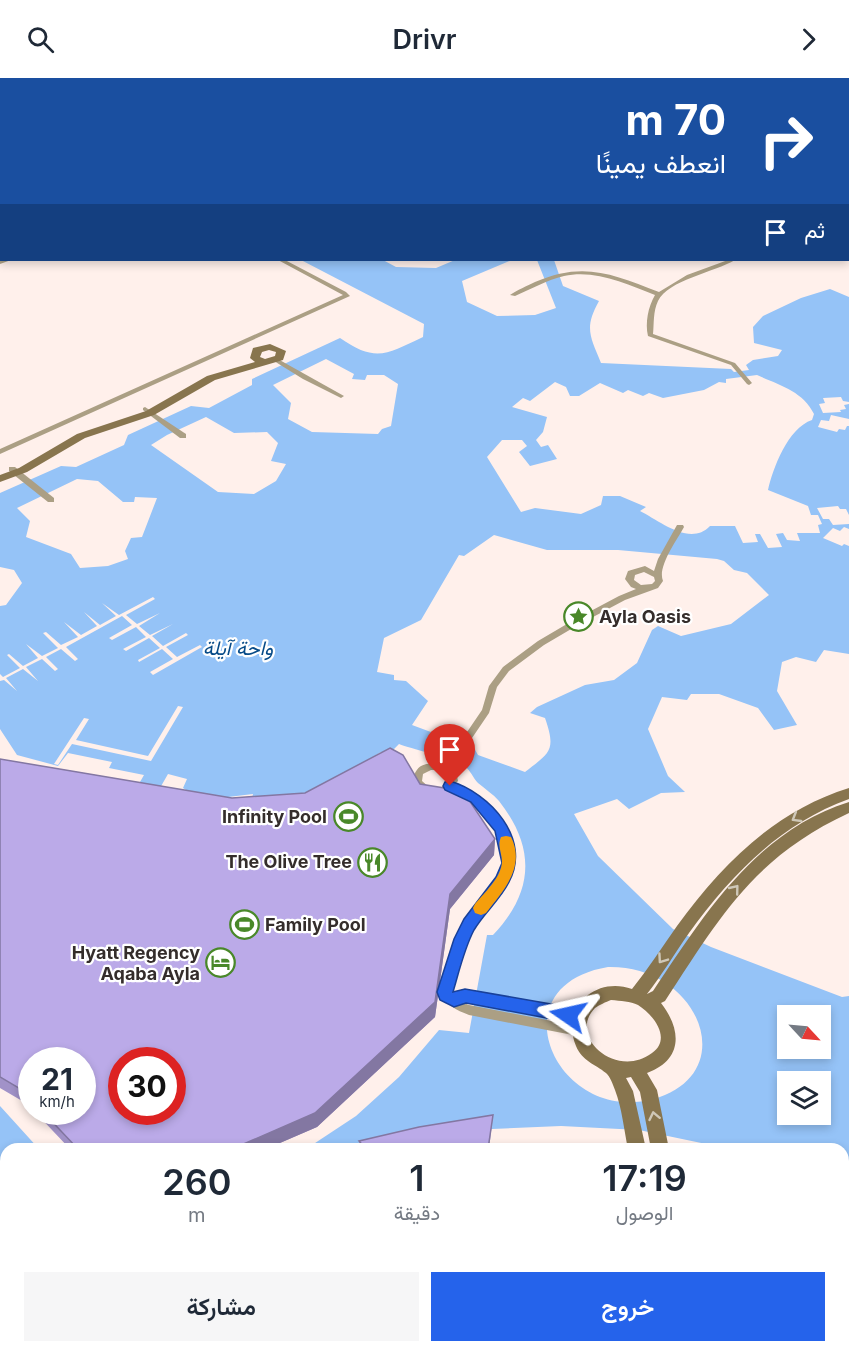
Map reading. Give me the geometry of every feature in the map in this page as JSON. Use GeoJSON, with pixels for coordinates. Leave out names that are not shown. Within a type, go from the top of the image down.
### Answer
{"type":"FeatureCollection","features":[{"type":"Feature","properties":{"kind":"street"},"geometry":{"type":"LineString","coordinates":[[0,452],[347,296],[283,261]]}},
{"type":"Feature","properties":{"kind":"street"},"geometry":{"type":"LineString","coordinates":[[729,261],[692,275],[660,295],[654,303],[650,335],[733,364],[740,369],[749,382]]}},
{"type":"Feature","properties":{"kind":"street"},"geometry":{"type":"LineString","coordinates":[[513,295],[563,275],[582,272],[605,275],[660,295]]}},
{"type":"Feature","properties":{"kind":"street"},"geometry":{"type":"LineString","coordinates":[[0,479],[18,473],[81,436],[150,412],[211,378],[269,361],[341,396]]}},
{"type":"Feature","properties":{"kind":"street"},"geometry":{"type":"LineString","coordinates":[[150,412],[183,436]]}},
{"type":"Feature","properties":{"kind":"street"},"geometry":{"type":"LineString","coordinates":[[0,474],[18,473],[51,500]]}},
{"type":"Feature","properties":{"kind":"street"},"geometry":{"type":"LineString","coordinates":[[446,767],[465,744],[486,711],[493,686],[506,669],[541,643],[622,598],[658,584],[657,576],[662,559],[680,527]]}},
{"type":"Feature","properties":{"kind":"street"},"geometry":{"type":"LineString","coordinates":[[622,598],[628,590],[632,573],[645,569],[662,559]]}},
{"type":"Feature","properties":{"kind":"street"},"geometry":{"type":"LineString","coordinates":[[645,569],[657,576]]}},
{"type":"Feature","properties":{"kind":"street"},"geometry":{"type":"LineString","coordinates":[[629,579],[635,586],[647,588]]}},
{"type":"Feature","properties":{"kind":"street"},"geometry":{"type":"LineString","coordinates":[[446,767],[452,776],[450,786],[439,792],[432,792],[420,787],[417,777],[423,768],[446,767]]}},
{"type":"Feature","properties":{"kind":"street"},"geometry":{"type":"LineString","coordinates":[[450,786],[476,799],[496,821],[502,829],[507,845],[509,863],[503,880],[470,924],[462,939],[445,992],[446,996],[469,1010],[573,1022]]}},
{"type":"Feature","properties":{"kind":"street"},"geometry":{"type":"LineString","coordinates":[[647,995],[684,929],[731,870],[756,845],[804,813],[849,793]]}},
{"type":"Feature","properties":{"kind":"street"},"geometry":{"type":"LineString","coordinates":[[647,995],[699,935],[743,878],[768,854],[813,824],[849,807]]}},
{"type":"Feature","properties":{"kind":"street"},"geometry":{"type":"LineString","coordinates":[[618,992],[647,995],[665,1020],[668,1041],[657,1060],[636,1070],[613,1068],[600,1063],[589,1054],[581,1043],[573,1022],[588,1004],[602,995],[618,992]]}},
{"type":"Feature","properties":{"kind":"street"},"geometry":{"type":"LineString","coordinates":[[454,1000],[461,996],[472,997],[573,1022]]}},
{"type":"Feature","properties":{"kind":"street"},"geometry":{"type":"LineString","coordinates":[[613,1068],[624,1091],[635,1143]]}},
{"type":"Feature","properties":{"kind":"street"},"geometry":{"type":"LineString","coordinates":[[636,1070],[648,1090],[659,1143]]}},
{"type":"Feature","properties":{"kind":"water","name":"واحة آيلة"},"geometry":{"type":"Polygon","coordinates":[[[303,261],[385,261],[396,267],[436,268],[453,261],[510,261],[462,281],[467,302],[497,316],[535,315],[556,308],[537,261],[554,261],[563,286],[599,301],[591,318],[590,332],[601,363],[731,369],[734,372],[749,370],[746,365],[753,360],[778,356],[782,350],[754,343],[753,327],[763,316],[801,298],[830,289],[849,297],[849,402],[843,401],[841,397],[823,398],[825,403],[819,404],[823,413],[841,412],[840,410],[846,409],[844,405],[849,404],[849,419],[831,415],[829,421],[821,420],[818,427],[837,432],[849,426],[849,515],[846,509],[840,509],[838,506],[817,508],[823,519],[829,519],[833,525],[849,524],[849,529],[844,527],[840,531],[833,528],[823,538],[842,546],[844,544],[849,546],[849,654],[824,650],[816,662],[796,657],[782,662],[777,691],[797,725],[774,730],[758,708],[719,694],[691,694],[687,700],[662,697],[648,729],[668,776],[685,792],[661,793],[629,809],[617,799],[574,814],[598,856],[673,929],[711,947],[842,997],[849,996],[849,1143],[701,1143],[639,1130],[561,1126],[492,1129],[418,1143],[315,1143],[356,1116],[399,1077],[439,1030],[469,1033],[487,935],[493,935],[507,919],[523,886],[524,853],[511,818],[499,801],[478,783],[464,766],[399,744],[388,755],[381,752],[306,798],[251,803],[253,794],[220,798],[186,790],[183,788],[187,779],[168,774],[156,795],[136,789],[144,775],[109,768],[112,762],[68,753],[58,766],[17,755],[0,729],[0,606],[6,605],[22,583],[14,570],[0,567],[0,493],[61,466],[76,467],[124,445],[128,435],[191,406],[209,408],[252,385],[252,379],[340,338],[363,351],[373,353],[400,348],[423,337],[424,324],[303,261]],[[326,359],[273,385],[291,403],[288,419],[312,432],[378,434],[382,429],[391,426],[398,384],[384,375],[367,375],[365,380],[352,379],[354,374],[326,359]],[[757,375],[726,379],[726,383],[719,382],[704,390],[663,398],[649,393],[643,396],[628,390],[623,393],[600,383],[579,396],[570,396],[566,387],[555,382],[530,401],[523,398],[512,407],[547,417],[543,432],[536,440],[541,447],[548,445],[557,459],[530,466],[519,452],[527,446],[522,440],[502,440],[487,457],[521,512],[535,508],[581,514],[601,505],[603,496],[620,496],[646,507],[640,511],[684,533],[702,532],[710,526],[735,526],[743,543],[758,542],[755,534],[760,534],[768,548],[782,547],[776,534],[783,533],[787,540],[800,541],[797,533],[820,533],[818,525],[822,524],[818,515],[811,515],[808,506],[768,490],[778,460],[789,440],[803,424],[812,420],[814,414],[797,394],[757,375]],[[206,417],[151,445],[218,492],[254,494],[276,481],[286,464],[271,461],[278,443],[267,432],[234,433],[206,417]],[[77,479],[17,508],[30,521],[26,537],[71,554],[80,568],[108,566],[128,559],[125,551],[131,538],[142,537],[157,498],[135,497],[134,502],[123,502],[98,481],[77,479]],[[494,535],[464,556],[459,555],[421,620],[384,638],[377,672],[394,675],[394,680],[406,681],[428,701],[412,725],[474,748],[478,755],[525,772],[541,760],[549,750],[550,737],[545,718],[530,713],[537,707],[585,685],[614,680],[637,663],[652,630],[658,626],[681,636],[731,624],[769,595],[747,573],[734,570],[724,561],[717,559],[618,550],[547,550],[494,535]],[[608,967],[573,979],[553,999],[547,1024],[552,1050],[567,1074],[589,1092],[619,1102],[653,1099],[681,1086],[697,1068],[702,1046],[698,1023],[686,1001],[666,983],[640,971],[608,967]]]}},
{"type":"Feature","properties":{"kind":"water"},"geometry":{"type":"Polygon","coordinates":[[[0,1106],[34,1143],[0,1143],[0,1106]]]}},
{"type":"Feature","properties":{"kind":"pier"},"geometry":{"type":"Polygon","coordinates":[[[153,597],[155,599],[126,615],[137,624],[160,613],[139,626],[150,635],[173,624],[152,636],[163,646],[186,633],[188,635],[166,647],[177,657],[200,645],[202,647],[153,675],[150,672],[173,659],[162,649],[139,662],[138,660],[160,648],[149,638],[126,651],[123,649],[146,637],[136,627],[112,640],[109,638],[132,625],[122,616],[66,647],[78,659],[75,661],[61,649],[46,657],[58,669],[55,671],[42,659],[26,667],[38,681],[23,669],[6,678],[17,691],[4,680],[0,681],[0,674],[3,677],[20,668],[7,655],[9,654],[23,666],[38,658],[26,644],[42,656],[58,648],[43,633],[46,632],[61,645],[78,637],[64,622],[81,635],[97,626],[84,612],[100,625],[116,616],[102,603],[119,615],[153,597]]]}},
{"type":"Feature","properties":{"kind":"pier"},"geometry":{"type":"Polygon","coordinates":[[[178,706],[183,707],[151,761],[72,744],[58,765],[54,764],[84,718],[89,719],[76,740],[148,756],[178,706]]]}},
{"type":"Feature","properties":{"kind":"building","name":"Hyatt Regency Aqaba Ayla"},"geometry":{"type":"Polygon","coordinates":[[[390,748],[403,755],[420,784],[463,791],[495,839],[450,894],[435,1002],[315,1113],[246,1143],[72,1143],[55,1125],[96,1125],[96,1047],[18,1047],[18,1088],[0,1077],[0,759],[232,798],[305,793],[390,748]]]}},
{"type":"Feature","properties":{"kind":"building"},"geometry":{"type":"Polygon","coordinates":[[[493,1115],[489,1143],[361,1143],[359,1141],[419,1127],[493,1115]]]}},
{"type":"Feature","properties":{"kind":"slow traffic"},"geometry":{"type":"LineString","coordinates":[[481,908],[503,880],[509,863],[506,841]]}},
{"type":"Feature","properties":{"kind":"place","name":"Ayla Oasis"},"geometry":{"type":"Point","coordinates":[578,617]}},
{"type":"Feature","properties":{"kind":"place","name":"Infinity Pool"},"geometry":{"type":"Point","coordinates":[348,817]}},
{"type":"Feature","properties":{"kind":"place","name":"The Olive Tree"},"geometry":{"type":"Point","coordinates":[373,862]}},
{"type":"Feature","properties":{"kind":"place","name":"Family Pool"},"geometry":{"type":"Point","coordinates":[244,925]}},
{"type":"Feature","properties":{"kind":"place","name":"Hyatt Regency Aqaba Ayla"},"geometry":{"type":"Point","coordinates":[221,963]}},
{"type":"Feature","properties":{"kind":"route"},"geometry":{"type":"LineString","coordinates":[[450,786],[476,799],[490,813],[502,829],[509,863],[503,880],[470,924],[462,939],[445,992],[446,996],[454,1000],[465,996],[568,1015]]}}]}
